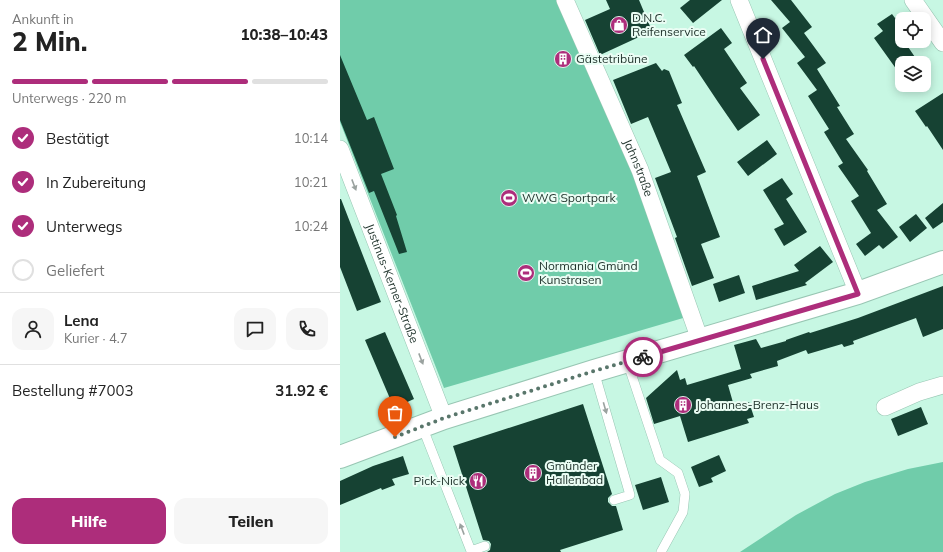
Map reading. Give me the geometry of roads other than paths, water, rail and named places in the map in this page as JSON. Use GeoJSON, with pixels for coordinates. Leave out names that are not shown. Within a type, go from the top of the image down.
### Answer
{"type":"FeatureCollection","features":[{"type":"Feature","properties":{"kind":"street","name":"Jahnstraße"},"geometry":{"type":"LineString","coordinates":[[565,0],[640,170],[700,340]]}},
{"type":"Feature","properties":{"kind":"street"},"geometry":{"type":"LineString","coordinates":[[739,0],[858,294]]}},
{"type":"Feature","properties":{"kind":"street"},"geometry":{"type":"LineString","coordinates":[[913,0],[943,43]]}},
{"type":"Feature","properties":{"kind":"street","name":"Justinus-Kerner-Straße"},"geometry":{"type":"LineString","coordinates":[[340,149],[444,418]]}},
{"type":"Feature","properties":{"kind":"street"},"geometry":{"type":"LineString","coordinates":[[340,457],[444,418],[627,361],[858,294],[943,262]]}},
{"type":"Feature","properties":{"kind":"street"},"geometry":{"type":"LineString","coordinates":[[885,407],[919,392],[943,385]]}},
{"type":"Feature","properties":{"kind":"lane"},"geometry":{"type":"LineString","coordinates":[[627,361],[660,460],[678,473],[684,494],[683,512],[661,552]]}},
{"type":"Feature","properties":{"kind":"lane"},"geometry":{"type":"LineString","coordinates":[[594,371],[630,495],[614,500]]}},
{"type":"Feature","properties":{"kind":"lane"},"geometry":{"type":"LineString","coordinates":[[422,426],[471,551],[485,546]]}},
{"type":"Feature","properties":{"kind":"place","name":"D.N.C. Reifenservice"},"geometry":{"type":"Point","coordinates":[619,25]}},
{"type":"Feature","properties":{"kind":"place","name":"Gästetribüne"},"geometry":{"type":"Point","coordinates":[563,59]}},
{"type":"Feature","properties":{"kind":"place","name":"WWG Sportpark"},"geometry":{"type":"Point","coordinates":[509,198]}},
{"type":"Feature","properties":{"kind":"place","name":"Normania Gmünd Kunstrasen"},"geometry":{"type":"Point","coordinates":[526,273]}},
{"type":"Feature","properties":{"kind":"place","name":"Johannes-Brenz-Haus"},"geometry":{"type":"Point","coordinates":[683,405]}},
{"type":"Feature","properties":{"kind":"place","name":"Gmünder Hallenbad"},"geometry":{"type":"Point","coordinates":[533,473]}},
{"type":"Feature","properties":{"kind":"place","name":"Pick-Nick"},"geometry":{"type":"Point","coordinates":[478,481]}}]}
